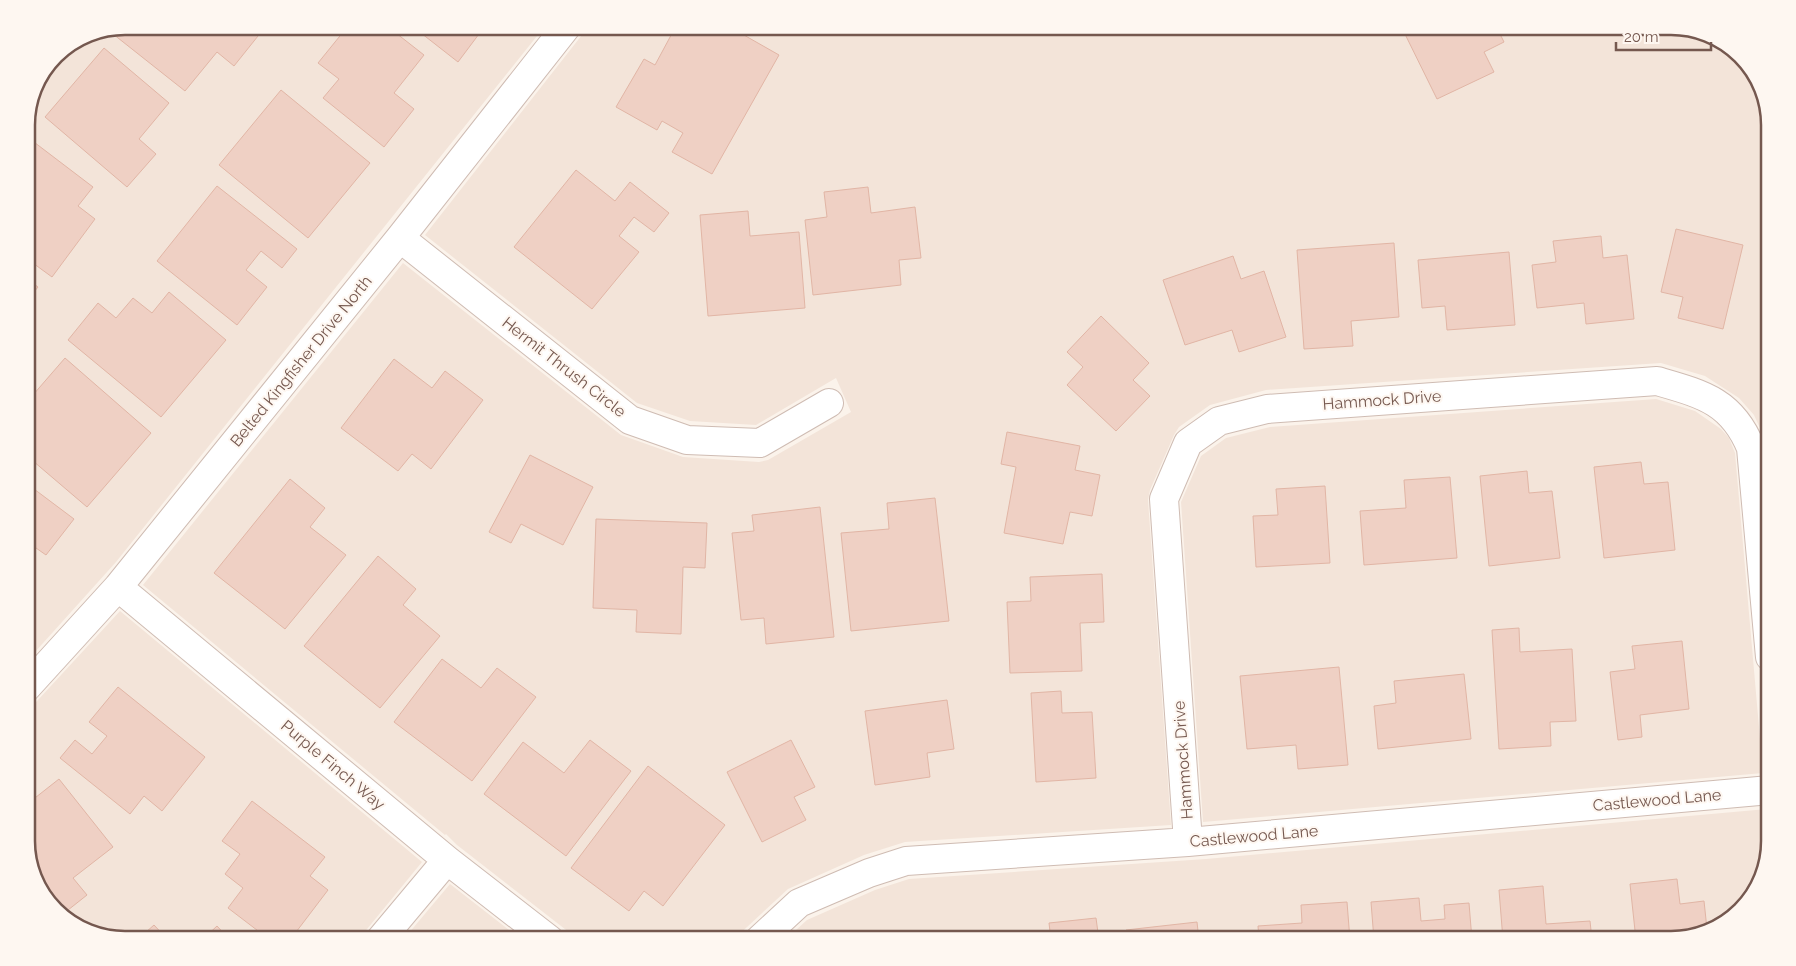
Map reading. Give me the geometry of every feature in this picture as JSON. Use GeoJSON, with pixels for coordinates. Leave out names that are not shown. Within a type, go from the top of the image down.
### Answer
{"type":"FeatureCollection","features":[{"type":"Feature","properties":{"kind":"street","name":"Belted Kingfisher Drive North"},"geometry":{"type":"LineString","coordinates":[[35,678],[118,587],[400,238],[560,35]]}},
{"type":"Feature","properties":{"kind":"street","name":"Hermit Thrush Circle"},"geometry":{"type":"LineString","coordinates":[[400,238],[630,420],[687,440],[760,443],[829,403]]}},
{"type":"Feature","properties":{"kind":"street","name":"Hammock Drive"},"geometry":{"type":"LineString","coordinates":[[1188,842],[1164,499],[1188,443],[1219,421],[1267,408],[1657,381],[1701,394],[1730,414],[1743,428],[1751,448],[1761,558]]}},
{"type":"Feature","properties":{"kind":"street","name":"Purple Finch Way"},"geometry":{"type":"LineString","coordinates":[[118,587],[447,860],[538,931]]}},
{"type":"Feature","properties":{"kind":"street","name":"Castlewood Lane"},"geometry":{"type":"LineString","coordinates":[[769,931],[799,904],[869,873],[906,860],[1188,842],[1761,791]]}},
{"type":"Feature","properties":{"kind":"street"},"geometry":{"type":"LineString","coordinates":[[388,931],[447,860]]}},
{"type":"Feature","properties":{"kind":"shaded area"},"geometry":{"type":"Polygon","coordinates":[[[119,35],[538,35],[116,562],[35,652],[35,119],[42,90],[50,75],[61,61],[85,44],[119,35]]]}},
{"type":"Feature","properties":{"kind":"shaded area"},"geometry":{"type":"Polygon","coordinates":[[[582,35],[1677,35],[1711,44],[1730,57],[1739,66],[1752,85],[1759,107],[1761,119],[1761,430],[1754,415],[1739,398],[1705,376],[1661,363],[1266,390],[1210,405],[1179,427],[1150,490],[1148,500],[1171,825],[905,842],[864,855],[788,889],[743,931],[567,931],[457,845],[143,585],[403,263],[621,435],[683,457],[759,462],[768,460],[851,412],[836,378],[756,425],[690,421],[637,403],[425,235],[582,35]]]}},
{"type":"Feature","properties":{"kind":"shaded area"},"geometry":{"type":"Polygon","coordinates":[[[1656,399],[1695,411],[1721,429],[1729,438],[1735,453],[1761,750],[1761,773],[1203,822],[1181,502],[1201,456],[1226,438],[1270,427],[1656,399]]]}},
{"type":"Feature","properties":{"kind":"shaded area"},"geometry":{"type":"Polygon","coordinates":[[[120,611],[422,862],[365,931],[119,931],[85,922],[66,909],[50,891],[44,881],[37,859],[35,847],[35,703],[120,611]]]}},
{"type":"Feature","properties":{"kind":"shaded area"},"geometry":{"type":"Polygon","coordinates":[[[1761,810],[1759,859],[1752,881],[1746,891],[1721,916],[1706,924],[1683,930],[795,931],[807,920],[875,890],[909,879],[1206,859],[1761,810]]]}},
{"type":"Feature","properties":{"kind":"shaded area"},"geometry":{"type":"Polygon","coordinates":[[[450,884],[510,931],[411,931],[450,884]]]}},
{"type":"Feature","properties":{"kind":"building"},"geometry":{"type":"Polygon","coordinates":[[[259,35],[234,66],[217,52],[185,91],[115,36],[259,35]]]}},
{"type":"Feature","properties":{"kind":"building"},"geometry":{"type":"Polygon","coordinates":[[[341,35],[398,35],[424,55],[394,93],[414,109],[384,147],[323,98],[339,79],[318,63],[341,35]]]}},
{"type":"Feature","properties":{"kind":"building"},"geometry":{"type":"Polygon","coordinates":[[[424,35],[478,35],[458,62],[424,35]]]}},
{"type":"Feature","properties":{"kind":"building"},"geometry":{"type":"Polygon","coordinates":[[[671,35],[744,35],[779,55],[712,174],[672,152],[683,133],[662,121],[657,130],[616,107],[644,59],[655,65],[671,35]]]}},
{"type":"Feature","properties":{"kind":"building"},"geometry":{"type":"Polygon","coordinates":[[[1405,35],[1500,35],[1504,42],[1484,52],[1494,72],[1437,99],[1405,35]]]}},
{"type":"Feature","properties":{"kind":"building"},"geometry":{"type":"Polygon","coordinates":[[[104,48],[169,103],[139,139],[156,154],[127,187],[45,117],[104,48]]]}},
{"type":"Feature","properties":{"kind":"building"},"geometry":{"type":"Polygon","coordinates":[[[281,90],[370,163],[308,238],[219,165],[281,90]]]}},
{"type":"Feature","properties":{"kind":"building"},"geometry":{"type":"Polygon","coordinates":[[[35,143],[93,187],[78,206],[95,219],[52,277],[35,265],[35,143]]]}},
{"type":"Feature","properties":{"kind":"building"},"geometry":{"type":"Polygon","coordinates":[[[576,170],[615,201],[630,182],[669,213],[654,232],[634,217],[619,236],[639,252],[592,309],[514,247],[576,170]]]}},
{"type":"Feature","properties":{"kind":"building"},"geometry":{"type":"Polygon","coordinates":[[[217,186],[297,249],[282,268],[261,251],[246,270],[267,287],[237,325],[157,261],[217,186]]]}},
{"type":"Feature","properties":{"kind":"building"},"geometry":{"type":"Polygon","coordinates":[[[868,187],[871,213],[915,207],[921,258],[899,260],[901,285],[813,295],[805,220],[827,217],[824,192],[868,187]]]}},
{"type":"Feature","properties":{"kind":"building"},"geometry":{"type":"Polygon","coordinates":[[[748,211],[750,236],[799,232],[805,308],[708,316],[700,215],[748,211]]]}},
{"type":"Feature","properties":{"kind":"building"},"geometry":{"type":"Polygon","coordinates":[[[1676,229],[1743,245],[1723,329],[1678,318],[1683,297],[1661,292],[1676,229]]]}},
{"type":"Feature","properties":{"kind":"building"},"geometry":{"type":"Polygon","coordinates":[[[1601,236],[1603,258],[1627,255],[1634,319],[1586,324],[1584,303],[1537,308],[1532,265],[1556,262],[1553,241],[1601,236]]]}},
{"type":"Feature","properties":{"kind":"building"},"geometry":{"type":"Polygon","coordinates":[[[1394,243],[1399,317],[1351,321],[1353,346],[1304,349],[1297,250],[1394,243]]]}},
{"type":"Feature","properties":{"kind":"building"},"geometry":{"type":"Polygon","coordinates":[[[1509,252],[1515,325],[1447,330],[1445,306],[1422,308],[1418,260],[1509,252]]]}},
{"type":"Feature","properties":{"kind":"building"},"geometry":{"type":"Polygon","coordinates":[[[1233,256],[1241,279],[1264,271],[1286,337],[1239,352],[1232,330],[1185,345],[1163,280],[1233,256]]]}},
{"type":"Feature","properties":{"kind":"building"},"geometry":{"type":"Polygon","coordinates":[[[169,292],[226,340],[161,417],[68,340],[98,303],[116,318],[133,298],[152,313],[169,292]]]}},
{"type":"Feature","properties":{"kind":"building"},"geometry":{"type":"Polygon","coordinates":[[[1101,316],[1149,363],[1133,380],[1150,396],[1116,431],[1067,385],[1083,367],[1067,352],[1101,316]]]}},
{"type":"Feature","properties":{"kind":"building"},"geometry":{"type":"Polygon","coordinates":[[[65,358],[151,433],[87,507],[35,463],[35,393],[65,358]]]}},
{"type":"Feature","properties":{"kind":"building"},"geometry":{"type":"Polygon","coordinates":[[[394,359],[432,388],[445,371],[483,400],[431,469],[412,454],[398,471],[341,428],[394,359]]]}},
{"type":"Feature","properties":{"kind":"building"},"geometry":{"type":"Polygon","coordinates":[[[1007,432],[1080,446],[1075,470],[1100,475],[1092,516],[1070,512],[1063,544],[1004,533],[1016,467],[1001,464],[1007,432]]]}},
{"type":"Feature","properties":{"kind":"building"},"geometry":{"type":"Polygon","coordinates":[[[530,455],[593,487],[563,545],[521,524],[511,543],[489,532],[530,455]]]}},
{"type":"Feature","properties":{"kind":"building"},"geometry":{"type":"Polygon","coordinates":[[[1641,462],[1644,484],[1668,482],[1675,550],[1604,558],[1594,467],[1641,462]]]}},
{"type":"Feature","properties":{"kind":"building"},"geometry":{"type":"Polygon","coordinates":[[[1527,471],[1529,493],[1552,491],[1560,558],[1489,566],[1480,476],[1527,471]]]}},
{"type":"Feature","properties":{"kind":"building"},"geometry":{"type":"Polygon","coordinates":[[[1450,477],[1457,558],[1364,565],[1360,511],[1406,508],[1404,480],[1450,477]]]}},
{"type":"Feature","properties":{"kind":"building"},"geometry":{"type":"Polygon","coordinates":[[[290,479],[325,508],[310,527],[346,555],[285,629],[214,573],[290,479]]]}},
{"type":"Feature","properties":{"kind":"building"},"geometry":{"type":"Polygon","coordinates":[[[1325,486],[1330,563],[1256,567],[1253,516],[1278,515],[1276,489],[1325,486]]]}},
{"type":"Feature","properties":{"kind":"building"},"geometry":{"type":"Polygon","coordinates":[[[35,490],[74,519],[46,555],[35,547],[35,490]]]}},
{"type":"Feature","properties":{"kind":"building"},"geometry":{"type":"Polygon","coordinates":[[[935,498],[949,621],[851,631],[841,533],[889,529],[887,503],[935,498]]]}},
{"type":"Feature","properties":{"kind":"building"},"geometry":{"type":"Polygon","coordinates":[[[820,507],[834,637],[766,644],[764,618],[741,620],[732,533],[754,531],[752,515],[820,507]]]}},
{"type":"Feature","properties":{"kind":"building"},"geometry":{"type":"Polygon","coordinates":[[[596,519],[707,523],[705,568],[683,567],[681,634],[636,632],[637,610],[593,608],[596,519]]]}},
{"type":"Feature","properties":{"kind":"building"},"geometry":{"type":"Polygon","coordinates":[[[378,556],[416,589],[403,605],[440,636],[380,708],[304,646],[378,556]]]}},
{"type":"Feature","properties":{"kind":"building"},"geometry":{"type":"Polygon","coordinates":[[[1102,574],[1104,622],[1080,623],[1082,671],[1010,673],[1007,602],[1031,601],[1030,577],[1102,574]]]}},
{"type":"Feature","properties":{"kind":"building"},"geometry":{"type":"Polygon","coordinates":[[[1519,628],[1520,652],[1572,649],[1576,721],[1550,722],[1551,746],[1499,749],[1492,630],[1519,628]]]}},
{"type":"Feature","properties":{"kind":"building"},"geometry":{"type":"Polygon","coordinates":[[[1682,641],[1689,709],[1640,715],[1642,737],[1618,740],[1610,672],[1635,669],[1632,646],[1682,641]]]}},
{"type":"Feature","properties":{"kind":"building"},"geometry":{"type":"Polygon","coordinates":[[[442,659],[481,688],[497,668],[536,697],[472,781],[394,722],[442,659]]]}},
{"type":"Feature","properties":{"kind":"building"},"geometry":{"type":"Polygon","coordinates":[[[1339,667],[1348,765],[1298,769],[1296,745],[1247,749],[1240,676],[1339,667]]]}},
{"type":"Feature","properties":{"kind":"building"},"geometry":{"type":"Polygon","coordinates":[[[1464,674],[1471,739],[1378,749],[1374,706],[1396,703],[1394,681],[1464,674]]]}},
{"type":"Feature","properties":{"kind":"building"},"geometry":{"type":"Polygon","coordinates":[[[118,687],[205,757],[162,811],[144,796],[130,814],[60,758],[75,740],[92,754],[107,736],[89,722],[118,687]]]}},
{"type":"Feature","properties":{"kind":"building"},"geometry":{"type":"Polygon","coordinates":[[[1061,691],[1062,713],[1092,712],[1096,778],[1036,782],[1031,693],[1061,691]]]}},
{"type":"Feature","properties":{"kind":"building"},"geometry":{"type":"Polygon","coordinates":[[[947,700],[954,749],[927,753],[930,777],[875,785],[865,711],[947,700]]]}},
{"type":"Feature","properties":{"kind":"building"},"geometry":{"type":"Polygon","coordinates":[[[590,740],[631,771],[566,856],[484,794],[523,742],[564,773],[590,740]]]}},
{"type":"Feature","properties":{"kind":"building"},"geometry":{"type":"Polygon","coordinates":[[[791,740],[815,787],[794,797],[806,820],[762,842],[727,772],[791,740]]]}},
{"type":"Feature","properties":{"kind":"building"},"geometry":{"type":"Polygon","coordinates":[[[648,766],[725,825],[663,906],[644,891],[629,911],[571,868],[648,766]]]}},
{"type":"Feature","properties":{"kind":"building"},"geometry":{"type":"Polygon","coordinates":[[[59,779],[113,847],[73,878],[87,895],[68,910],[50,891],[40,870],[35,847],[35,798],[59,779]]]}},
{"type":"Feature","properties":{"kind":"building"},"geometry":{"type":"Polygon","coordinates":[[[252,801],[325,857],[310,876],[328,890],[297,931],[258,931],[228,908],[243,888],[225,874],[240,854],[222,841],[252,801]]]}},
{"type":"Feature","properties":{"kind":"building"},"geometry":{"type":"Polygon","coordinates":[[[1677,879],[1680,904],[1704,901],[1706,924],[1683,930],[1635,931],[1630,884],[1677,879]]]}},
{"type":"Feature","properties":{"kind":"building"},"geometry":{"type":"Polygon","coordinates":[[[1543,886],[1546,924],[1590,921],[1591,931],[1502,931],[1499,890],[1543,886]]]}},
{"type":"Feature","properties":{"kind":"building"},"geometry":{"type":"Polygon","coordinates":[[[1419,898],[1421,921],[1445,919],[1444,905],[1469,903],[1471,931],[1373,931],[1371,902],[1419,898]]]}},
{"type":"Feature","properties":{"kind":"building"},"geometry":{"type":"Polygon","coordinates":[[[1347,902],[1349,931],[1258,931],[1258,926],[1302,923],[1301,905],[1347,902]]]}},
{"type":"Feature","properties":{"kind":"building"},"geometry":{"type":"Polygon","coordinates":[[[1096,918],[1098,931],[1050,931],[1049,923],[1096,918]]]}},
{"type":"Feature","properties":{"kind":"building"},"geometry":{"type":"Polygon","coordinates":[[[1197,922],[1198,931],[1126,931],[1197,922]]]}},
{"type":"Feature","properties":{"kind":"building"},"geometry":{"type":"Polygon","coordinates":[[[154,925],[160,931],[147,931],[154,925]]]}},
{"type":"Feature","properties":{"kind":"building"},"geometry":{"type":"Polygon","coordinates":[[[217,926],[222,931],[212,931],[217,926]]]}}]}
